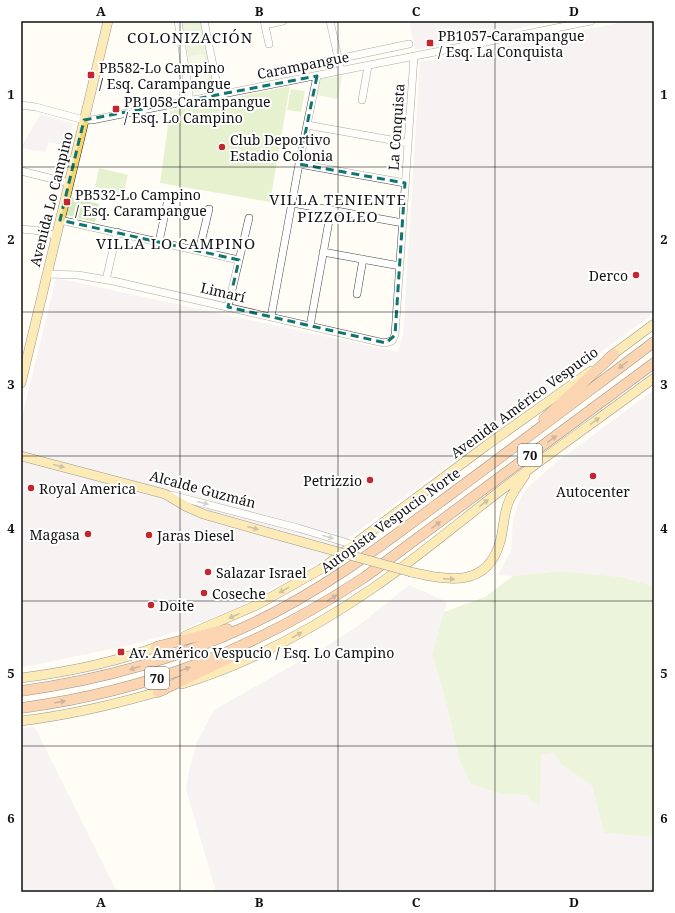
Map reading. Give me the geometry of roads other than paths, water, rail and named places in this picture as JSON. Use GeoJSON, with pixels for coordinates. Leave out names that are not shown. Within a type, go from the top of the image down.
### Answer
{"type":"FeatureCollection","features":[{"type":"Feature","properties":{"kind":"highway","name":"Autopista Vespucio Norte"},"geometry":{"type":"LineString","coordinates":[[21,692],[94,679],[148,664],[212,641],[274,612],[321,586],[370,553],[522,442],[654,342]]}},
{"type":"Feature","properties":{"kind":"highway"},"geometry":{"type":"LineString","coordinates":[[522,442],[559,404],[614,354]]}},
{"type":"Feature","properties":{"kind":"highway","name":"70"},"geometry":{"type":"LineString","coordinates":[[21,708],[88,697],[153,679],[223,654],[286,625],[365,577],[654,363]]}},
{"type":"Feature","properties":{"kind":"highway"},"geometry":{"type":"LineString","coordinates":[[156,647],[222,630],[274,612]]}},
{"type":"Feature","properties":{"kind":"highway"},"geometry":{"type":"LineString","coordinates":[[158,692],[242,653],[286,625]]}},
{"type":"Feature","properties":{"kind":"main road","name":"Avenida Lo Campino"},"geometry":{"type":"LineString","coordinates":[[21,383],[23,365],[47,274],[108,21]]}},
{"type":"Feature","properties":{"kind":"main road","name":"Avenida Américo Vespucio"},"geometry":{"type":"LineString","coordinates":[[21,678],[97,664],[156,647],[220,622],[258,605],[307,577],[354,545],[487,445],[654,324]]}},
{"type":"Feature","properties":{"kind":"main road"},"geometry":{"type":"LineString","coordinates":[[21,721],[52,717],[95,708],[158,692],[199,679],[249,658],[295,636],[339,611],[386,578],[529,468],[654,378]]}},
{"type":"Feature","properties":{"kind":"main road","name":"Alcalde Guzmán"},"geometry":{"type":"LineString","coordinates":[[21,456],[165,494]]}},
{"type":"Feature","properties":{"kind":"main road"},"geometry":{"type":"LineString","coordinates":[[165,494],[187,507],[203,514],[411,572],[437,578],[454,579],[470,576],[484,568],[495,554],[509,501],[529,468]]}},
{"type":"Feature","properties":{"kind":"street"},"geometry":{"type":"LineString","coordinates":[[178,21],[190,101]]}},
{"type":"Feature","properties":{"kind":"street"},"geometry":{"type":"LineString","coordinates":[[204,21],[219,95]]}},
{"type":"Feature","properties":{"kind":"street"},"geometry":{"type":"LineString","coordinates":[[269,44],[264,23],[283,21]]}},
{"type":"Feature","properties":{"kind":"street"},"geometry":{"type":"LineString","coordinates":[[330,21],[340,71]]}},
{"type":"Feature","properties":{"kind":"street","name":"Carampangue"},"geometry":{"type":"LineString","coordinates":[[21,106],[36,107],[84,120],[99,119],[591,21]]}},
{"type":"Feature","properties":{"kind":"street","name":"Carampangue"},"geometry":{"type":"LineString","coordinates":[[262,75],[409,44]]}},
{"type":"Feature","properties":{"kind":"street","name":"La Conquista"},"geometry":{"type":"LineString","coordinates":[[392,341],[395,336],[414,56]]}},
{"type":"Feature","properties":{"kind":"street"},"geometry":{"type":"LineString","coordinates":[[362,100],[368,66]]}},
{"type":"Feature","properties":{"kind":"street"},"geometry":{"type":"LineString","coordinates":[[272,317],[306,125],[317,76]]}},
{"type":"Feature","properties":{"kind":"street"},"geometry":{"type":"LineString","coordinates":[[306,125],[408,143]]}},
{"type":"Feature","properties":{"kind":"street"},"geometry":{"type":"LineString","coordinates":[[299,164],[406,183]]}},
{"type":"Feature","properties":{"kind":"street"},"geometry":{"type":"LineString","coordinates":[[21,171],[69,183]]}},
{"type":"Feature","properties":{"kind":"street"},"geometry":{"type":"LineString","coordinates":[[158,242],[168,199]]}},
{"type":"Feature","properties":{"kind":"street"},"geometry":{"type":"LineString","coordinates":[[292,203],[403,224]]}},
{"type":"Feature","properties":{"kind":"street"},"geometry":{"type":"LineString","coordinates":[[199,251],[209,209]]}},
{"type":"Feature","properties":{"kind":"street"},"geometry":{"type":"LineString","coordinates":[[310,326],[331,210]]}},
{"type":"Feature","properties":{"kind":"street"},"geometry":{"type":"LineString","coordinates":[[228,307],[248,218]]}},
{"type":"Feature","properties":{"kind":"street"},"geometry":{"type":"LineString","coordinates":[[60,220],[239,260]]}},
{"type":"Feature","properties":{"kind":"street"},"geometry":{"type":"LineString","coordinates":[[21,229],[33,230],[56,236]]}},
{"type":"Feature","properties":{"kind":"street"},"geometry":{"type":"LineString","coordinates":[[106,280],[117,232]]}},
{"type":"Feature","properties":{"kind":"street"},"geometry":{"type":"LineString","coordinates":[[324,252],[400,266]]}},
{"type":"Feature","properties":{"kind":"street"},"geometry":{"type":"LineString","coordinates":[[357,294],[363,259]]}},
{"type":"Feature","properties":{"kind":"street","name":"Limarí"},"geometry":{"type":"LineString","coordinates":[[47,274],[78,275],[106,280],[384,343],[392,341]]}},
{"type":"Feature","properties":{"kind":"street","name":"Alcalde Guzmán"},"geometry":{"type":"LineString","coordinates":[[165,494],[298,528],[354,545]]}},
{"type":"Feature","properties":{"kind":"place","name":"PB1057-Carampangue / Esq. La Conquista"},"geometry":{"type":"Point","coordinates":[430,43]}},
{"type":"Feature","properties":{"kind":"place","name":"PB582-Lo Campino / Esq. Carampangue"},"geometry":{"type":"Point","coordinates":[91,75]}},
{"type":"Feature","properties":{"kind":"place","name":"PB1058-Carampangue / Esq. Lo Campino"},"geometry":{"type":"Point","coordinates":[116,109]}},
{"type":"Feature","properties":{"kind":"place","name":"Club Deportivo Estadio Colonia"},"geometry":{"type":"Point","coordinates":[222,147]}},
{"type":"Feature","properties":{"kind":"place","name":"PB532-Lo Campino / Esq. Carampangue"},"geometry":{"type":"Point","coordinates":[67,202]}},
{"type":"Feature","properties":{"kind":"place","name":"Derco"},"geometry":{"type":"Point","coordinates":[636,275]}},
{"type":"Feature","properties":{"kind":"place","name":"Autocenter"},"geometry":{"type":"Point","coordinates":[593,476]}},
{"type":"Feature","properties":{"kind":"place","name":"Petrizzio"},"geometry":{"type":"Point","coordinates":[370,480]}},
{"type":"Feature","properties":{"kind":"place","name":"Royal America"},"geometry":{"type":"Point","coordinates":[31,488]}},
{"type":"Feature","properties":{"kind":"place","name":"Magasa"},"geometry":{"type":"Point","coordinates":[88,534]}},
{"type":"Feature","properties":{"kind":"place","name":"Jaras Diesel"},"geometry":{"type":"Point","coordinates":[149,535]}},
{"type":"Feature","properties":{"kind":"place","name":"Salazar Israel"},"geometry":{"type":"Point","coordinates":[208,572]}},
{"type":"Feature","properties":{"kind":"place","name":"Coseche"},"geometry":{"type":"Point","coordinates":[204,593]}},
{"type":"Feature","properties":{"kind":"place","name":"Doite"},"geometry":{"type":"Point","coordinates":[151,605]}},
{"type":"Feature","properties":{"kind":"place","name":"Av. Américo Vespucio / Esq. Lo Campino"},"geometry":{"type":"Point","coordinates":[121,652]}},
{"type":"Feature","properties":{"kind":"district","name":"COLONIZACIÓN"},"geometry":{"type":"Point","coordinates":[190,37]}},
{"type":"Feature","properties":{"kind":"district","name":"VILLA TENIENTE PIZZOLEO"},"geometry":{"type":"Point","coordinates":[338,208]}},
{"type":"Feature","properties":{"kind":"district","name":"VILLA LO CAMPINO"},"geometry":{"type":"Point","coordinates":[176,243]}}]}
